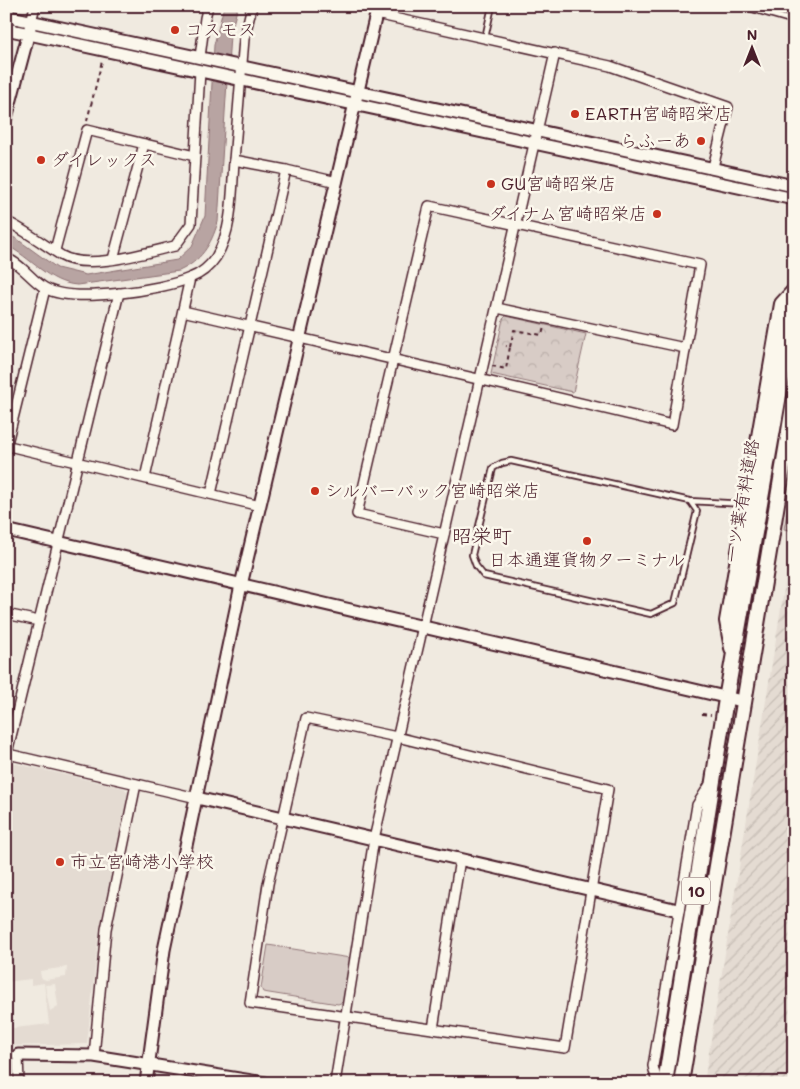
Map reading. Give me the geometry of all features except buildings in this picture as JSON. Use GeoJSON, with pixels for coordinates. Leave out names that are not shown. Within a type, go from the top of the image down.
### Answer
{"type":"FeatureCollection","features":[{"type":"Feature","properties":{"kind":"main road"},"geometry":{"type":"LineString","coordinates":[[734,656],[727,621],[746,504],[782,304],[794,291]]}},
{"type":"Feature","properties":{"kind":"main road","name":"一ツ葉有料道路"},"geometry":{"type":"LineString","coordinates":[[726,699],[794,309]]}},
{"type":"Feature","properties":{"kind":"main road","name":"一ツ葉有料道路"},"geometry":{"type":"LineString","coordinates":[[742,701],[794,401]]}},
{"type":"Feature","properties":{"kind":"main road","name":"10"},"geometry":{"type":"LineString","coordinates":[[665,1083],[726,699]]}},
{"type":"Feature","properties":{"kind":"main road","name":"10"},"geometry":{"type":"LineString","coordinates":[[681,1083],[742,701]]}},
{"type":"Feature","properties":{"kind":"street"},"geometry":{"type":"LineString","coordinates":[[6,118],[35,6]]}},
{"type":"Feature","properties":{"kind":"street"},"geometry":{"type":"LineString","coordinates":[[204,58],[205,18],[208,6]]}},
{"type":"Feature","properties":{"kind":"street"},"geometry":{"type":"LineString","coordinates":[[6,258],[45,289],[70,296],[94,297],[119,293],[190,278],[205,270],[222,246],[230,217],[237,80],[252,6]]}},
{"type":"Feature","properties":{"kind":"street"},"geometry":{"type":"LineString","coordinates":[[146,1083],[164,950],[241,585],[377,10],[485,38],[610,66],[728,107],[713,167]]}},
{"type":"Feature","properties":{"kind":"street"},"geometry":{"type":"LineString","coordinates":[[6,16],[794,186]]}},
{"type":"Feature","properties":{"kind":"street"},"geometry":{"type":"LineString","coordinates":[[6,29],[794,199]]}},
{"type":"Feature","properties":{"kind":"street"},"geometry":{"type":"LineString","coordinates":[[335,1083],[374,839],[480,377],[536,144],[555,53]]}},
{"type":"Feature","properties":{"kind":"street"},"geometry":{"type":"LineString","coordinates":[[6,221],[62,256],[79,262],[113,259],[175,246],[191,224],[202,72]]}},
{"type":"Feature","properties":{"kind":"street"},"geometry":{"type":"LineString","coordinates":[[55,250],[87,130],[195,156]]}},
{"type":"Feature","properties":{"kind":"street"},"geometry":{"type":"LineString","coordinates":[[113,259],[144,144]]}},
{"type":"Feature","properties":{"kind":"street"},"geometry":{"type":"LineString","coordinates":[[234,160],[337,182]]}},
{"type":"Feature","properties":{"kind":"street"},"geometry":{"type":"LineString","coordinates":[[211,494],[286,170]]}},
{"type":"Feature","properties":{"kind":"street"},"geometry":{"type":"LineString","coordinates":[[183,311],[300,338],[393,358],[480,377],[672,425],[700,265],[429,206],[393,358],[357,514],[444,534]]}},
{"type":"Feature","properties":{"kind":"street"},"geometry":{"type":"LineString","coordinates":[[145,478],[190,278]]}},
{"type":"Feature","properties":{"kind":"street"},"geometry":{"type":"LineString","coordinates":[[45,289],[6,447],[13,447],[260,506]]}},
{"type":"Feature","properties":{"kind":"street"},"geometry":{"type":"LineString","coordinates":[[119,293],[7,756],[136,784],[678,910]]}},
{"type":"Feature","properties":{"kind":"street"},"geometry":{"type":"LineString","coordinates":[[497,308],[685,348]]}},
{"type":"Feature","properties":{"kind":"street"},"geometry":{"type":"LineString","coordinates":[[6,530],[726,699],[742,701]]}},
{"type":"Feature","properties":{"kind":"street"},"geometry":{"type":"LineString","coordinates":[[6,614],[39,621]]}},
{"type":"Feature","properties":{"kind":"street"},"geometry":{"type":"LineString","coordinates":[[306,718],[397,737],[608,788],[564,1048],[250,1003],[268,884],[306,718]]}},
{"type":"Feature","properties":{"kind":"street"},"geometry":{"type":"LineString","coordinates":[[657,1083],[653,1066],[697,805],[714,780]]}},
{"type":"Feature","properties":{"kind":"street"},"geometry":{"type":"LineString","coordinates":[[94,1056],[106,929],[136,784]]}},
{"type":"Feature","properties":{"kind":"street"},"geometry":{"type":"LineString","coordinates":[[433,1029],[460,860]]}},
{"type":"Feature","properties":{"kind":"street"},"geometry":{"type":"LineString","coordinates":[[19,1083],[18,1054],[94,1056],[265,1083]]}},
{"type":"Feature","properties":{"kind":"lane"},"geometry":{"type":"LineString","coordinates":[[485,38],[492,6]]}},
{"type":"Feature","properties":{"kind":"lane"},"geometry":{"type":"LineString","coordinates":[[742,6],[794,21]]}},
{"type":"Feature","properties":{"kind":"lane"},"geometry":{"type":"LineString","coordinates":[[690,501],[697,511],[675,603],[651,614],[484,576],[476,566],[472,555],[494,468],[502,463],[512,461],[690,501],[746,504]]}},
{"type":"Feature","properties":{"kind":"path"},"geometry":{"type":"LineString","coordinates":[[87,130],[86,125],[102,61]]}},
{"type":"Feature","properties":{"kind":"path"},"geometry":{"type":"LineString","coordinates":[[492,366],[506,368],[514,330],[542,336],[544,326]]}},
{"type":"Feature","properties":{"kind":"path"},"geometry":{"type":"LineString","coordinates":[[506,346],[510,347]]}},
{"type":"Feature","properties":{"kind":"shaded area"},"geometry":{"type":"Polygon","coordinates":[[[224,6],[238,6],[230,35],[218,222],[212,238],[199,257],[179,271],[77,285],[57,280],[48,275],[6,245],[6,234],[17,239],[57,268],[86,275],[177,260],[192,246],[205,216],[214,45],[224,6]]]}},
{"type":"Feature","properties":{"kind":"shaded area"},"geometry":{"type":"Polygon","coordinates":[[[793,534],[794,1083],[704,1083],[793,534]]]}},
{"type":"Feature","properties":{"kind":"shaded area","name":"市立宮崎港小学校"},"geometry":{"type":"Polygon","coordinates":[[[13,763],[124,788],[128,793],[99,931],[87,1044],[6,1046],[6,1029],[49,1024],[44,983],[31,985],[31,979],[6,982],[6,775],[13,763]],[[67,967],[40,971],[41,978],[46,980],[66,977],[67,967]],[[55,984],[45,985],[50,1011],[58,1006],[55,984]]]}},
{"type":"Feature","properties":{"kind":"green space"},"geometry":{"type":"Polygon","coordinates":[[[506,316],[586,334],[573,392],[491,374],[503,319],[506,316]]]}},
{"type":"Feature","properties":{"kind":"green space"},"geometry":{"type":"Polygon","coordinates":[[[794,475],[794,531],[784,529],[794,475]]]}},
{"type":"Feature","properties":{"kind":"green space"},"geometry":{"type":"Polygon","coordinates":[[[268,945],[350,958],[343,1002],[338,1004],[263,992],[261,988],[268,945]]]}},
{"type":"Feature","properties":{"kind":"place","name":"コスモス"},"geometry":{"type":"Point","coordinates":[175,30]}},
{"type":"Feature","properties":{"kind":"place","name":"EARTH宮崎昭栄店"},"geometry":{"type":"Point","coordinates":[575,114]}},
{"type":"Feature","properties":{"kind":"place","name":"らふーあ"},"geometry":{"type":"Point","coordinates":[701,141]}},
{"type":"Feature","properties":{"kind":"place","name":"ダイレックス"},"geometry":{"type":"Point","coordinates":[41,160]}},
{"type":"Feature","properties":{"kind":"place","name":"GU宮崎昭栄店"},"geometry":{"type":"Point","coordinates":[491,184]}},
{"type":"Feature","properties":{"kind":"place","name":"ダイナム宮崎昭栄店"},"geometry":{"type":"Point","coordinates":[657,214]}},
{"type":"Feature","properties":{"kind":"place","name":"シルバーバック宮崎昭栄店"},"geometry":{"type":"Point","coordinates":[315,491]}},
{"type":"Feature","properties":{"kind":"place","name":"日本通運貨物ターミナル"},"geometry":{"type":"Point","coordinates":[587,541]}},
{"type":"Feature","properties":{"kind":"place","name":"市立宮崎港小学校"},"geometry":{"type":"Point","coordinates":[60,862]}},
{"type":"Feature","properties":{"kind":"district","name":"昭栄町"},"geometry":{"type":"Point","coordinates":[482,536]}}]}
